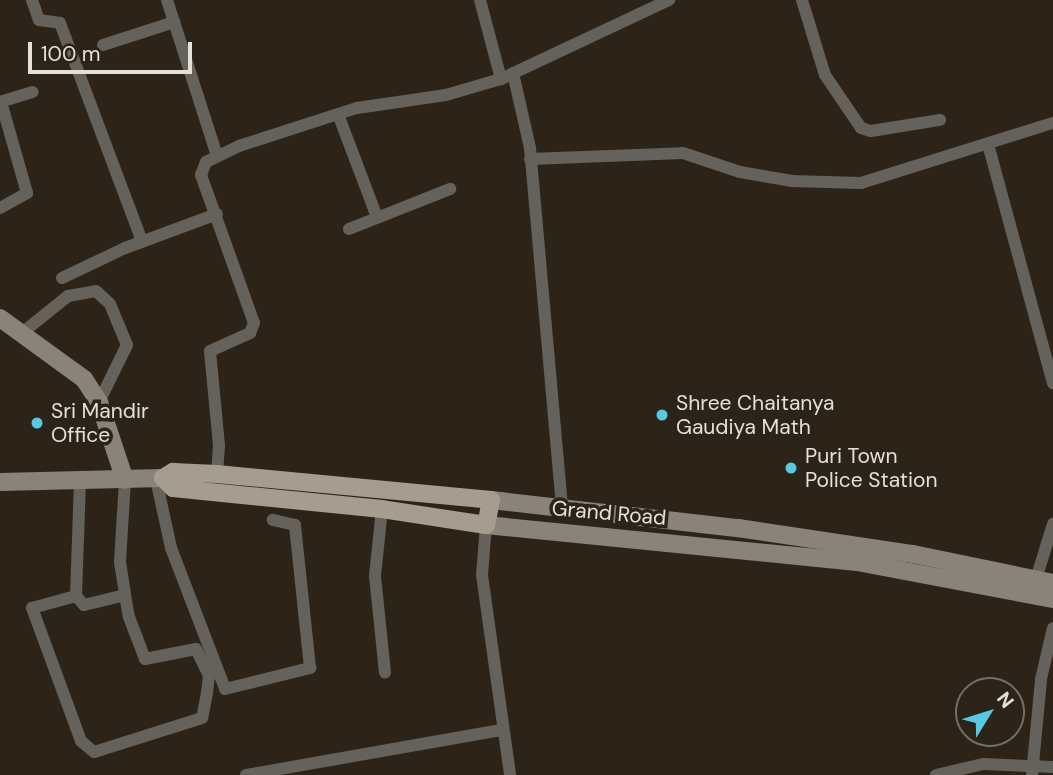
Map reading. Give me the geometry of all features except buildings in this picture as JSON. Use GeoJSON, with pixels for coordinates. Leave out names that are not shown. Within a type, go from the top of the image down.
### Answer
{"type":"FeatureCollection","features":[{"type":"Feature","properties":{"kind":"main road"},"geometry":{"type":"LineString","coordinates":[[0,318],[84,379],[99,402],[125,480]]}},
{"type":"Feature","properties":{"kind":"main road","name":"Grand Road"},"geometry":{"type":"LineString","coordinates":[[0,482],[160,479],[173,472],[217,474],[491,500],[862,547],[1044,581]]}},
{"type":"Feature","properties":{"kind":"main road","name":"Grand Road"},"geometry":{"type":"LineString","coordinates":[[160,479],[173,488],[383,509],[486,524],[857,562],[1053,599]]}},
{"type":"Feature","properties":{"kind":"main road"},"geometry":{"type":"LineString","coordinates":[[486,524],[491,500]]}},
{"type":"Feature","properties":{"kind":"street"},"geometry":{"type":"LineString","coordinates":[[32,0],[39,20],[60,23],[142,241]]}},
{"type":"Feature","properties":{"kind":"street"},"geometry":{"type":"LineString","coordinates":[[167,0],[217,156]]}},
{"type":"Feature","properties":{"kind":"street"},"geometry":{"type":"LineString","coordinates":[[480,0],[507,76],[530,159],[552,359],[562,509]]}},
{"type":"Feature","properties":{"kind":"street"},"geometry":{"type":"LineString","coordinates":[[217,474],[219,445],[210,351],[250,333],[254,323],[201,175],[206,162],[338,114],[446,95],[507,76],[669,0]]}},
{"type":"Feature","properties":{"kind":"street"},"geometry":{"type":"LineString","coordinates":[[802,0],[825,75],[861,128],[871,131],[940,120]]}},
{"type":"Feature","properties":{"kind":"street"},"geometry":{"type":"LineString","coordinates":[[103,45],[174,22]]}},
{"type":"Feature","properties":{"kind":"street"},"geometry":{"type":"LineString","coordinates":[[0,208],[27,193],[1,102],[33,92]]}},
{"type":"Feature","properties":{"kind":"street"},"geometry":{"type":"LineString","coordinates":[[338,114],[377,217]]}},
{"type":"Feature","properties":{"kind":"street"},"geometry":{"type":"LineString","coordinates":[[530,159],[683,153],[740,172],[792,181],[861,183],[1053,123]]}},
{"type":"Feature","properties":{"kind":"street"},"geometry":{"type":"LineString","coordinates":[[988,144],[1053,383]]}},
{"type":"Feature","properties":{"kind":"street"},"geometry":{"type":"LineString","coordinates":[[349,229],[450,188]]}},
{"type":"Feature","properties":{"kind":"street"},"geometry":{"type":"LineString","coordinates":[[62,278],[142,241],[217,214]]}},
{"type":"Feature","properties":{"kind":"street"},"geometry":{"type":"LineString","coordinates":[[22,332],[68,296],[96,291],[110,304],[127,345],[99,402]]}},
{"type":"Feature","properties":{"kind":"street"},"geometry":{"type":"LineString","coordinates":[[160,479],[171,548],[225,689],[310,668],[295,525],[273,520]]}},
{"type":"Feature","properties":{"kind":"street"},"geometry":{"type":"LineString","coordinates":[[76,596],[32,608],[80,741],[94,752],[202,718],[209,676],[196,649],[145,659],[125,595],[120,562],[125,480]]}},
{"type":"Feature","properties":{"kind":"street"},"geometry":{"type":"LineString","coordinates":[[80,481],[76,596],[84,605],[125,595]]}},
{"type":"Feature","properties":{"kind":"street"},"geometry":{"type":"LineString","coordinates":[[383,509],[375,576],[385,671]]}},
{"type":"Feature","properties":{"kind":"street"},"geometry":{"type":"LineString","coordinates":[[486,524],[482,575],[501,730],[510,775]]}},
{"type":"Feature","properties":{"kind":"street"},"geometry":{"type":"LineString","coordinates":[[1044,581],[1053,524]]}},
{"type":"Feature","properties":{"kind":"street"},"geometry":{"type":"LineString","coordinates":[[1033,770],[1041,679],[1053,628]]}},
{"type":"Feature","properties":{"kind":"street"},"geometry":{"type":"LineString","coordinates":[[246,775],[501,730]]}},
{"type":"Feature","properties":{"kind":"street"},"geometry":{"type":"LineString","coordinates":[[936,775],[983,764],[1033,770],[1053,767]]}},
{"type":"Feature","properties":{"kind":"place","name":"Shree Chaitanya Gaudiya Math"},"geometry":{"type":"Point","coordinates":[662,415]}},
{"type":"Feature","properties":{"kind":"place","name":"Sri Mandir Office"},"geometry":{"type":"Point","coordinates":[37,423]}},
{"type":"Feature","properties":{"kind":"place","name":"Puri Town Police Station"},"geometry":{"type":"Point","coordinates":[791,468]}}]}
